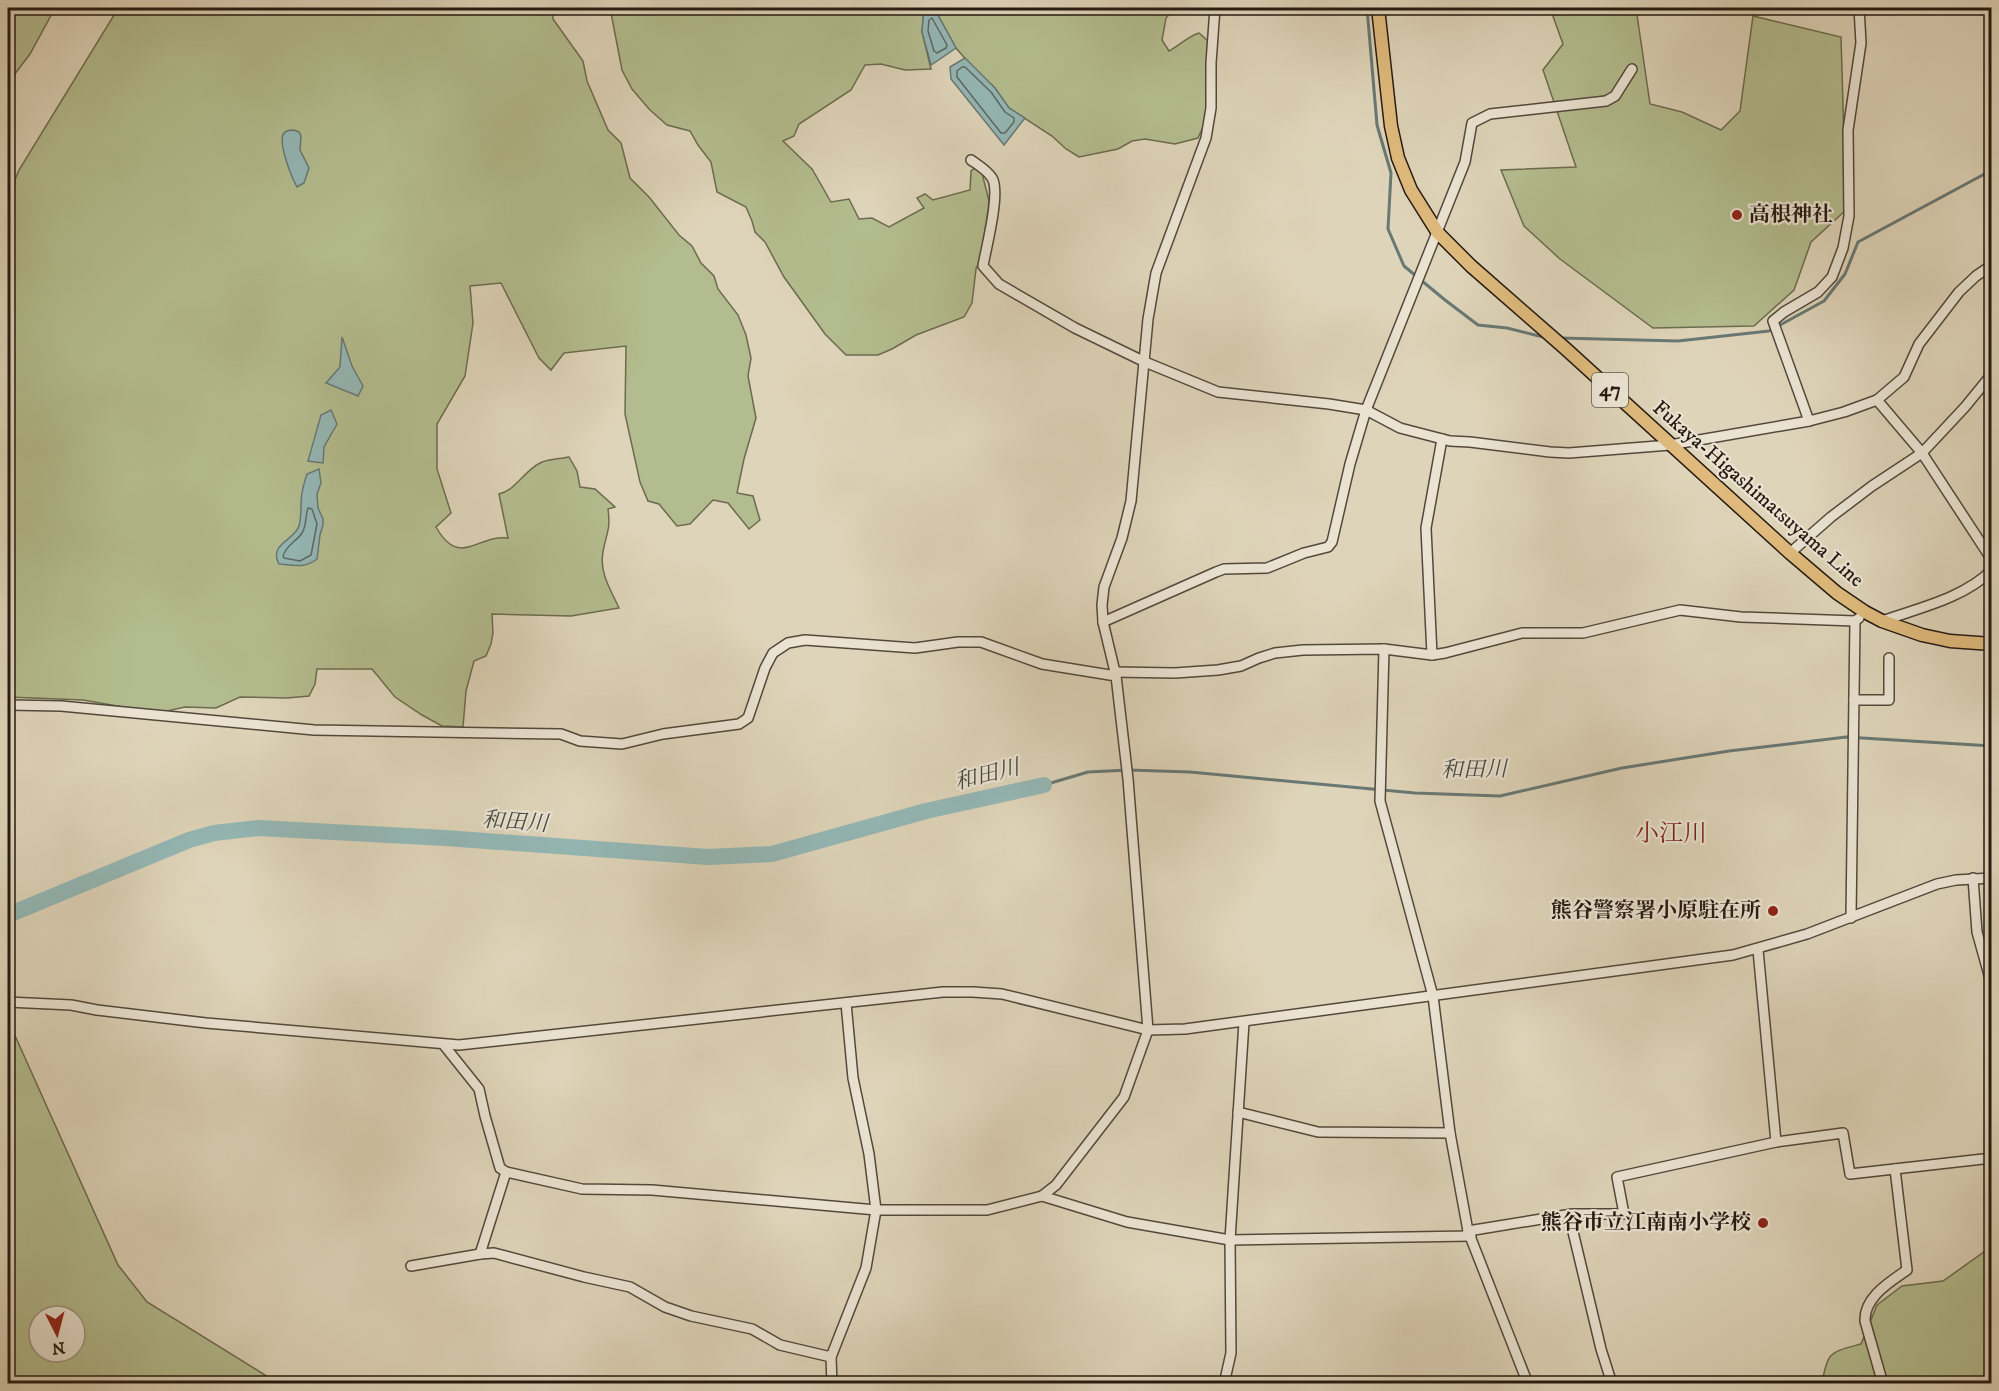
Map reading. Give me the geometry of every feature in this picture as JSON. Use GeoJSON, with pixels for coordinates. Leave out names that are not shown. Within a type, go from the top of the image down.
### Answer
{"type":"FeatureCollection","features":[{"type":"Feature","properties":{"kind":"main road","name":"Fukaya-Higashimatsuyama Line"},"geometry":{"type":"LineString","coordinates":[[1378,8],[1391,126],[1398,159],[1411,190],[1438,233],[1471,266],[1837,593],[1882,621],[1922,635],[1950,641],[1992,644]]}},
{"type":"Feature","properties":{"kind":"street"},"geometry":{"type":"LineString","coordinates":[[443,1044],[479,1089],[500,1168],[506,1172],[582,1189],[652,1190],[876,1210],[987,1210],[1042,1196],[1056,1185],[1124,1097],[1148,1030],[1128,779],[1115,674],[1103,622],[1102,605],[1104,587],[1122,538],[1131,501],[1148,319],[1156,273],[1206,138],[1211,108],[1215,8]]}},
{"type":"Feature","properties":{"kind":"street"},"geometry":{"type":"LineString","coordinates":[[1809,421],[1773,321],[1818,292],[1832,277],[1843,248],[1850,216],[1848,130],[1861,43],[1859,8]]}},
{"type":"Feature","properties":{"kind":"street"},"geometry":{"type":"LineString","coordinates":[[1103,622],[1224,569],[1267,568],[1304,553],[1328,547],[1332,542],[1350,464],[1366,410],[1465,162],[1472,123],[1490,114],[1606,101],[1615,96],[1632,69]]}},
{"type":"Feature","properties":{"kind":"street"},"geometry":{"type":"LineString","coordinates":[[970,160],[981,167],[993,180],[995,199],[983,266],[999,284],[1023,300],[1075,328],[1145,362],[1218,392],[1366,410],[1400,428],[1442,439],[1569,453],[1670,445],[1809,421],[1877,400],[1904,377],[1919,344],[1959,292],[1992,265]]}},
{"type":"Feature","properties":{"kind":"street"},"geometry":{"type":"LineString","coordinates":[[1790,553],[1872,486],[1922,453],[1992,374]]}},
{"type":"Feature","properties":{"kind":"street"},"geometry":{"type":"LineString","coordinates":[[1877,400],[1922,453],[1992,560]]}},
{"type":"Feature","properties":{"kind":"street"},"geometry":{"type":"LineString","coordinates":[[1432,655],[1426,528],[1442,439]]}},
{"type":"Feature","properties":{"kind":"street"},"geometry":{"type":"LineString","coordinates":[[1882,621],[1951,597],[1992,570]]}},
{"type":"Feature","properties":{"kind":"street"},"geometry":{"type":"LineString","coordinates":[[8,705],[73,707],[314,730],[561,734],[580,741],[622,744],[663,734],[739,724],[748,718],[765,668],[774,653],[788,643],[805,640],[915,648],[958,642],[981,642],[1042,664],[1115,674],[1218,670],[1241,666],[1275,653],[1326,649],[1384,649],[1432,655],[1522,633],[1583,633],[1680,610],[1741,616],[1855,621],[1865,612]]}},
{"type":"Feature","properties":{"kind":"street"},"geometry":{"type":"LineString","coordinates":[[1851,918],[1855,621]]}},
{"type":"Feature","properties":{"kind":"street"},"geometry":{"type":"LineString","coordinates":[[1384,649],[1380,790],[1383,812],[1433,996],[1450,1132],[1469,1234],[1528,1383]]}},
{"type":"Feature","properties":{"kind":"street"},"geometry":{"type":"LineString","coordinates":[[1854,700],[1889,700],[1889,658]]}},
{"type":"Feature","properties":{"kind":"street"},"geometry":{"type":"LineString","coordinates":[[1973,878],[1977,932],[1992,986]]}},
{"type":"Feature","properties":{"kind":"street"},"geometry":{"type":"LineString","coordinates":[[8,1002],[71,1005],[206,1023],[459,1045],[943,992],[1002,994],[1148,1030],[1185,1029],[1680,963],[1758,950],[1851,918],[1937,884],[1973,878],[1992,878]]}},
{"type":"Feature","properties":{"kind":"street"},"geometry":{"type":"LineString","coordinates":[[1758,950],[1776,1142]]}},
{"type":"Feature","properties":{"kind":"street"},"geometry":{"type":"LineString","coordinates":[[832,1383],[831,1358],[866,1268],[876,1210],[869,1154],[853,1078],[846,1003]]}},
{"type":"Feature","properties":{"kind":"street"},"geometry":{"type":"LineString","coordinates":[[1224,1383],[1231,1353],[1230,1240],[1244,1022]]}},
{"type":"Feature","properties":{"kind":"street"},"geometry":{"type":"LineString","coordinates":[[1238,1112],[1318,1132],[1450,1132]]}},
{"type":"Feature","properties":{"kind":"street"},"geometry":{"type":"LineString","coordinates":[[1042,1196],[1127,1222],[1230,1240],[1469,1234],[1569,1215],[1624,1214],[1617,1177],[1776,1142],[1843,1133],[1850,1174],[1992,1158]]}},
{"type":"Feature","properties":{"kind":"street"},"geometry":{"type":"LineString","coordinates":[[1883,1383],[1865,1313],[1884,1286],[1906,1270],[1895,1169]]}},
{"type":"Feature","properties":{"kind":"street"},"geometry":{"type":"LineString","coordinates":[[480,1254],[506,1172]]}},
{"type":"Feature","properties":{"kind":"street"},"geometry":{"type":"LineString","coordinates":[[1569,1215],[1601,1349],[1612,1383]]}},
{"type":"Feature","properties":{"kind":"street"},"geometry":{"type":"LineString","coordinates":[[411,1266],[494,1253],[584,1278],[630,1287],[665,1307],[691,1316],[752,1329],[780,1345],[831,1358]]}},
{"type":"Feature","properties":{"kind":"green space"},"geometry":{"type":"Polygon","coordinates":[[[8,8],[55,8],[30,54],[8,83],[8,8]]]}},
{"type":"Feature","properties":{"kind":"green space"},"geometry":{"type":"Polygon","coordinates":[[[121,8],[553,8],[553,19],[583,61],[587,81],[608,130],[621,143],[630,178],[649,197],[679,235],[692,246],[701,263],[714,276],[718,289],[738,315],[746,335],[751,358],[748,376],[756,418],[737,493],[753,496],[760,520],[749,529],[728,503],[713,500],[690,524],[677,526],[659,504],[648,501],[640,482],[625,414],[626,346],[564,353],[551,370],[539,358],[501,283],[470,286],[473,323],[465,376],[437,424],[437,469],[451,513],[436,527],[453,546],[461,548],[487,540],[508,538],[499,494],[510,489],[534,466],[550,460],[569,457],[577,471],[580,487],[595,489],[615,507],[608,509],[609,527],[602,560],[606,581],[619,608],[571,616],[492,614],[491,644],[486,656],[474,661],[466,691],[463,727],[442,726],[422,715],[395,697],[372,669],[317,669],[315,684],[309,696],[240,697],[216,708],[185,707],[167,711],[146,711],[83,700],[8,697],[8,197],[19,170],[114,15],[120,12],[121,8]]]}},
{"type":"Feature","properties":{"kind":"green space"},"geometry":{"type":"Polygon","coordinates":[[[610,8],[924,8],[922,32],[931,69],[905,70],[881,64],[865,65],[851,90],[799,124],[794,136],[783,141],[812,169],[831,202],[849,199],[859,219],[872,218],[889,227],[924,208],[917,198],[925,194],[933,200],[970,190],[971,171],[975,168],[982,173],[995,225],[976,269],[972,303],[964,317],[916,335],[878,355],[846,355],[825,334],[784,277],[765,242],[755,232],[746,207],[717,192],[711,162],[690,131],[667,125],[632,89],[622,70],[610,8]]]}},
{"type":"Feature","properties":{"kind":"green space"},"geometry":{"type":"Polygon","coordinates":[[[934,8],[1168,8],[1172,11],[1166,18],[1162,40],[1169,51],[1199,33],[1208,41],[1212,65],[1209,114],[1198,138],[1175,144],[1145,139],[1132,141],[1118,149],[1079,157],[1009,108],[995,88],[956,48],[934,8]]]}},
{"type":"Feature","properties":{"kind":"green space"},"geometry":{"type":"Polygon","coordinates":[[[1550,8],[1636,8],[1650,104],[1682,112],[1721,130],[1740,111],[1753,16],[1841,37],[1846,210],[1811,242],[1794,290],[1754,326],[1653,328],[1560,259],[1524,226],[1501,170],[1576,167],[1543,70],[1563,44],[1550,8]]]}},
{"type":"Feature","properties":{"kind":"green space"},"geometry":{"type":"Polygon","coordinates":[[[8,1020],[118,1265],[147,1302],[278,1383],[8,1383],[8,1020]]]}},
{"type":"Feature","properties":{"kind":"green space"},"geometry":{"type":"Polygon","coordinates":[[[1991,1247],[1991,1383],[1822,1384],[1826,1365],[1832,1355],[1837,1351],[1861,1344],[1877,1305],[1902,1286],[1943,1281],[1991,1247]]]}},
{"type":"Feature","properties":{"kind":"water"},"geometry":{"type":"Polygon","coordinates":[[[924,8],[934,8],[956,48],[931,65],[922,32],[924,8]]]}},
{"type":"Feature","properties":{"kind":"water"},"geometry":{"type":"Polygon","coordinates":[[[965,58],[995,88],[1009,108],[1025,118],[1004,145],[951,79],[950,67],[965,58]]]}},
{"type":"Feature","properties":{"kind":"water"},"geometry":{"type":"Polygon","coordinates":[[[294,130],[301,136],[300,150],[309,168],[304,183],[297,187],[282,144],[284,133],[294,130]]]}},
{"type":"Feature","properties":{"kind":"water"},"geometry":{"type":"Polygon","coordinates":[[[342,337],[352,366],[363,386],[358,396],[326,383],[340,367],[342,337]]]}},
{"type":"Feature","properties":{"kind":"water"},"geometry":{"type":"Polygon","coordinates":[[[331,410],[337,424],[324,447],[323,463],[308,461],[321,415],[331,410]]]}},
{"type":"Feature","properties":{"kind":"water"},"geometry":{"type":"Polygon","coordinates":[[[319,469],[321,483],[317,494],[318,508],[323,525],[317,559],[303,565],[279,564],[277,552],[279,547],[297,531],[299,526],[302,493],[307,474],[319,469]]]}},
{"type":"Feature","properties":{"kind":"waterway"},"geometry":{"type":"LineString","coordinates":[[1367,8],[1377,125],[1391,173],[1388,229],[1404,266],[1478,325],[1507,328],[1547,338]]}},
{"type":"Feature","properties":{"kind":"waterway"},"geometry":{"type":"LineString","coordinates":[[1560,338],[1678,341],[1769,331],[1824,301],[1845,274],[1858,242],[1992,170]]}},
{"type":"Feature","properties":{"kind":"waterway","name":"和田川"},"geometry":{"type":"LineString","coordinates":[[1044,785],[1088,772],[1129,770],[1190,772],[1415,793],[1500,796],[1622,768],[1729,751],[1846,737],[1992,746]]}},
{"type":"Feature","properties":{"kind":"waterway","name":"和田川"},"geometry":{"type":"LineString","coordinates":[[8,915],[189,840],[214,833],[258,828],[445,838],[708,857],[772,854],[926,811],[1044,785]]}},
{"type":"Feature","properties":{"kind":"place","name":"高根神社"},"geometry":{"type":"Point","coordinates":[1737,215]}},
{"type":"Feature","properties":{"kind":"place","name":"熊谷警察署小原駐在所"},"geometry":{"type":"Point","coordinates":[1773,911]}},
{"type":"Feature","properties":{"kind":"place","name":"熊谷市立江南南小学校"},"geometry":{"type":"Point","coordinates":[1763,1223]}},
{"type":"Feature","properties":{"kind":"district","name":"小江川"},"geometry":{"type":"Point","coordinates":[1671,834]}}]}
